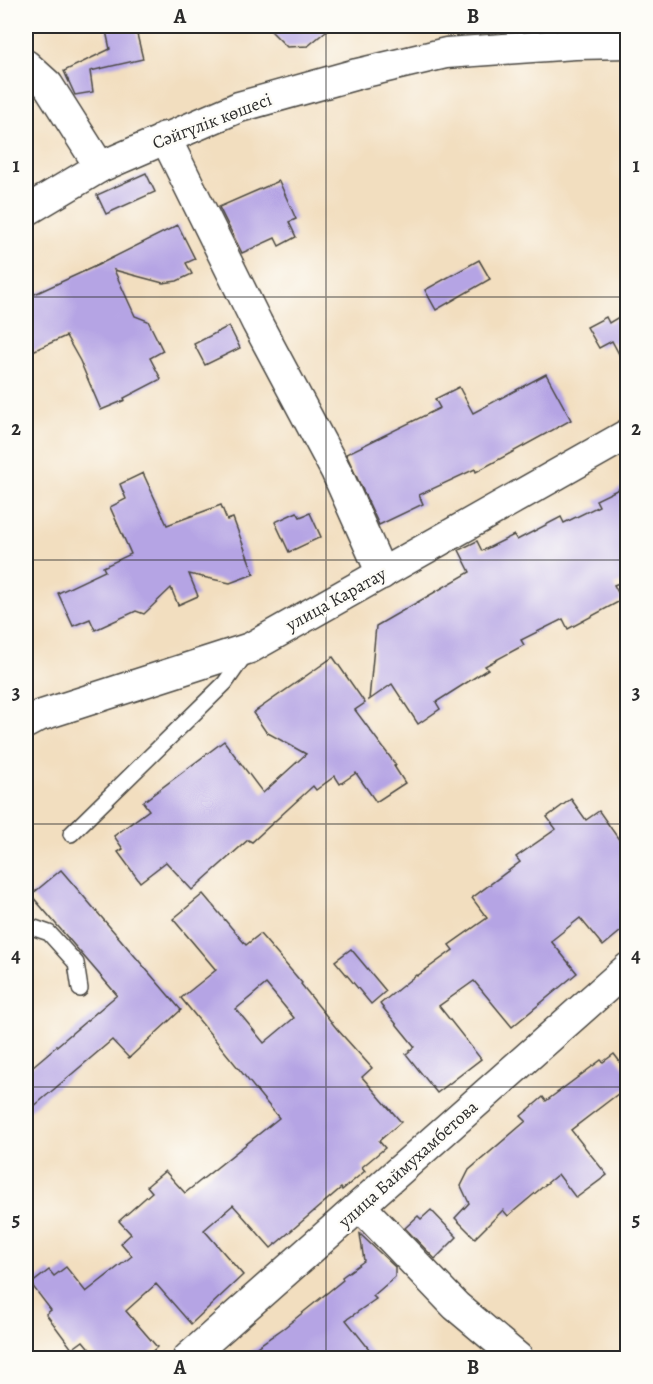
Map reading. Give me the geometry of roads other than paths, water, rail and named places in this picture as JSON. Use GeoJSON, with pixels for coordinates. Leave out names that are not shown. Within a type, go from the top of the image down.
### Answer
{"type":"FeatureCollection","features":[{"type":"Feature","properties":{"kind":"street","name":"Сәйгүлік көшесі"},"geometry":{"type":"LineString","coordinates":[[26,210],[100,167],[239,107],[357,74],[446,53],[575,44],[627,43]]}},
{"type":"Feature","properties":{"kind":"street"},"geometry":{"type":"LineString","coordinates":[[26,64],[48,86],[100,167]]}},
{"type":"Feature","properties":{"kind":"street"},"geometry":{"type":"LineString","coordinates":[[165,138],[257,323],[336,471],[382,574]]}},
{"type":"Feature","properties":{"kind":"street","name":"улица Каратау"},"geometry":{"type":"LineString","coordinates":[[26,723],[39,716],[250,648],[627,434]]}},
{"type":"Feature","properties":{"kind":"street","name":"улица Баймухамбетова"},"geometry":{"type":"LineString","coordinates":[[188,1359],[627,968]]}},
{"type":"Feature","properties":{"kind":"street"},"geometry":{"type":"LineString","coordinates":[[360,1206],[456,1306],[518,1359]]}},
{"type":"Feature","properties":{"kind":"lane"},"geometry":{"type":"LineString","coordinates":[[71,834],[225,683],[250,648]]}},
{"type":"Feature","properties":{"kind":"lane"},"geometry":{"type":"LineString","coordinates":[[26,925],[49,933],[76,963],[80,989]]}}]}
